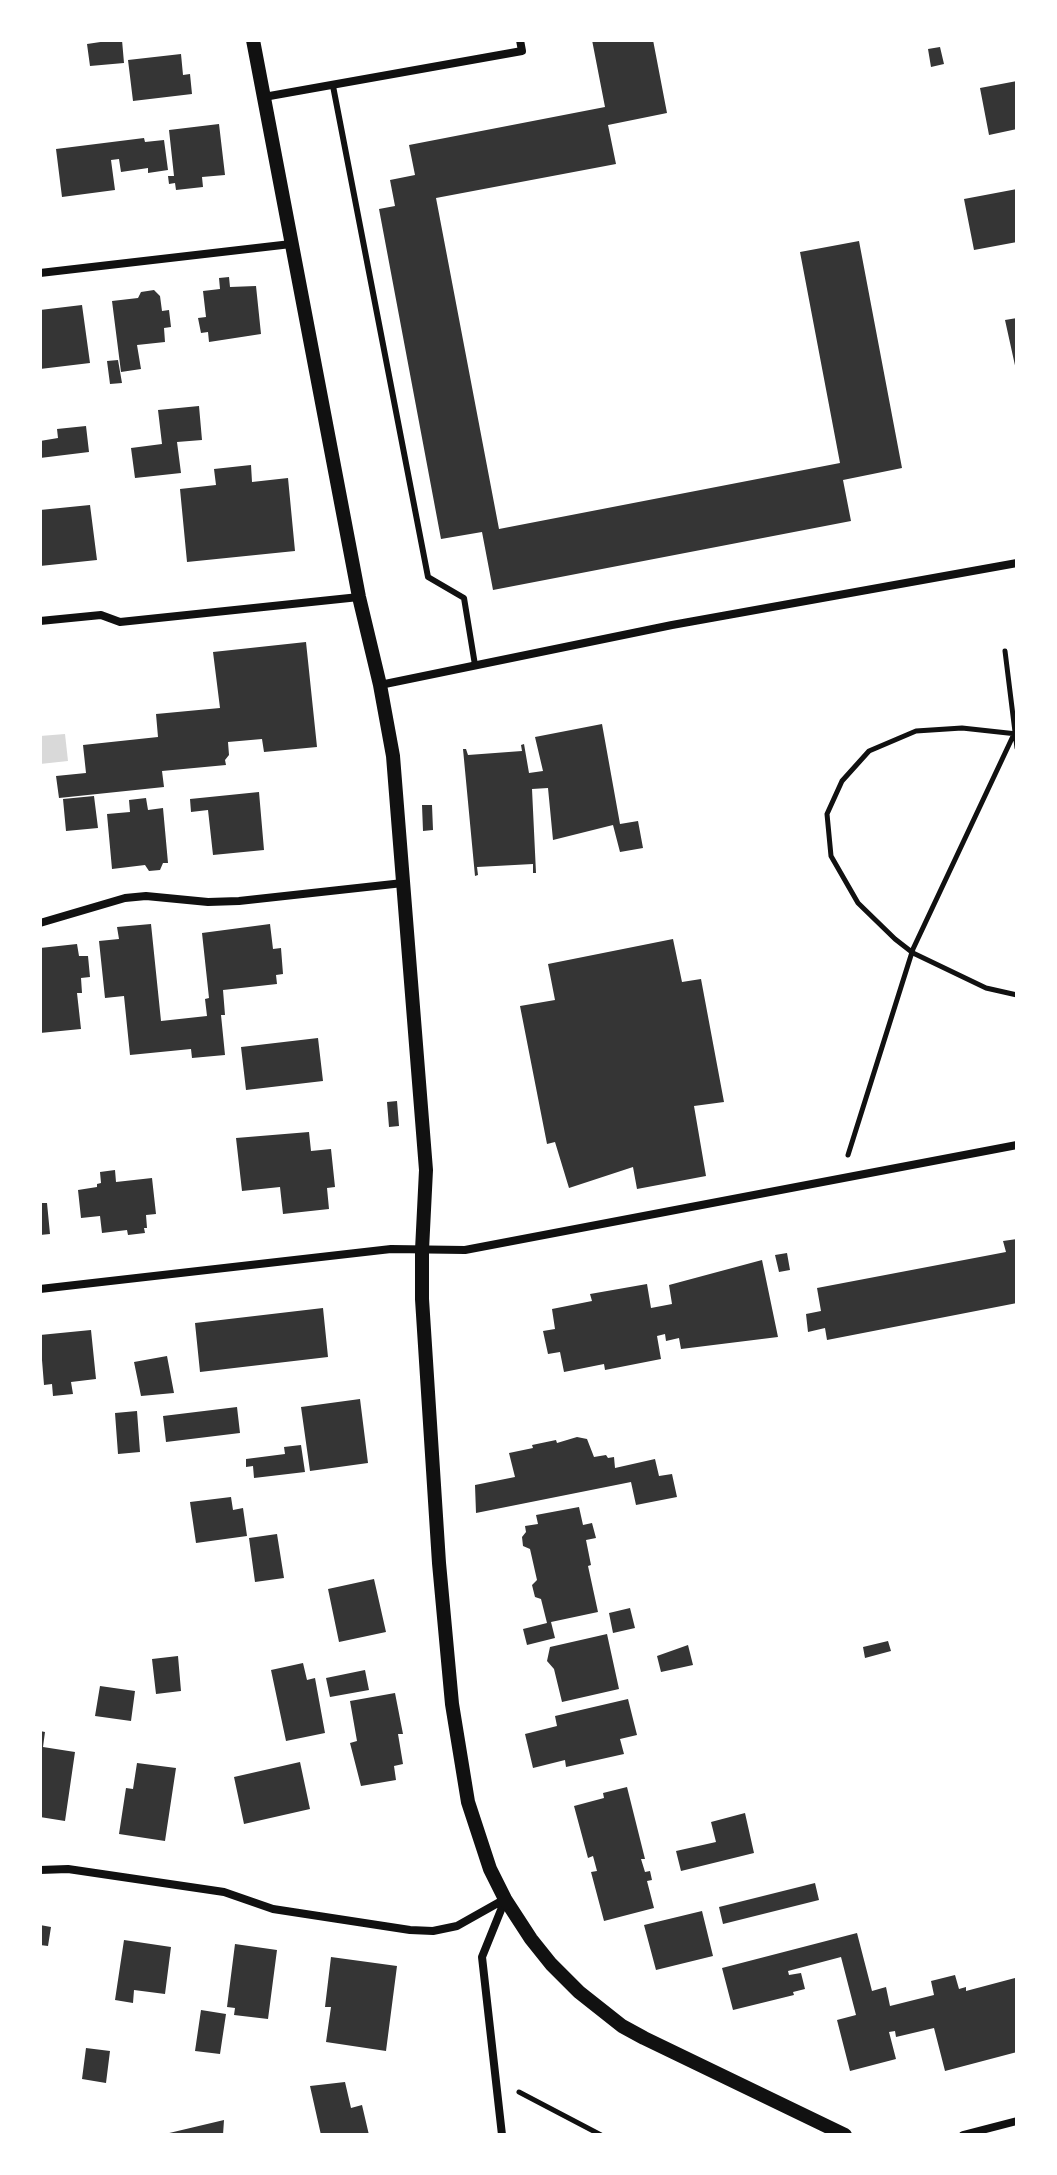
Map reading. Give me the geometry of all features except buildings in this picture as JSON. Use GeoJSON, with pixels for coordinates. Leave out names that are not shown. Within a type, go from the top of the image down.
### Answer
{"type":"FeatureCollection","features":[{"type":"Feature","properties":{"kind":"street"},"geometry":{"type":"LineString","coordinates":[[253,40],[359,597],[393,756],[426,1170],[422,1250],[423,1323],[436,1518],[452,1704],[468,1802],[490,1869],[505,1899],[531,1939],[579,1992],[622,2026],[845,2135]]}},
{"type":"Feature","properties":{"kind":"street"},"geometry":{"type":"LineString","coordinates":[[264,97],[522,51],[520,40]]}},
{"type":"Feature","properties":{"kind":"street"},"geometry":{"type":"LineString","coordinates":[[40,273],[291,244]]}},
{"type":"Feature","properties":{"kind":"street"},"geometry":{"type":"LineString","coordinates":[[380,685],[672,625],[1017,563]]}},
{"type":"Feature","properties":{"kind":"street"},"geometry":{"type":"LineString","coordinates":[[40,621],[101,615],[120,622],[359,597]]}},
{"type":"Feature","properties":{"kind":"street"},"geometry":{"type":"LineString","coordinates":[[40,923],[125,898],[146,896],[208,902],[239,901],[403,883]]}},
{"type":"Feature","properties":{"kind":"street"},"geometry":{"type":"LineString","coordinates":[[40,1289],[378,1250],[465,1250],[1017,1145]]}},
{"type":"Feature","properties":{"kind":"street"},"geometry":{"type":"LineString","coordinates":[[40,1870],[68,1869],[224,1892],[273,1909],[410,1930],[433,1931],[457,1926],[505,1899]]}},
{"type":"Feature","properties":{"kind":"street"},"geometry":{"type":"LineString","coordinates":[[502,2135],[482,1957],[505,1899]]}},
{"type":"Feature","properties":{"kind":"street"},"geometry":{"type":"LineString","coordinates":[[963,2135],[1017,2121]]}},
{"type":"Feature","properties":{"kind":"lane"},"geometry":{"type":"LineString","coordinates":[[333,86],[428,577],[464,598],[475,665]]}},
{"type":"Feature","properties":{"kind":"path"},"geometry":{"type":"LineString","coordinates":[[1005,651],[1017,748]]}},
{"type":"Feature","properties":{"kind":"path"},"geometry":{"type":"LineString","coordinates":[[1015,734],[962,728],[916,731],[869,751],[842,781],[827,814],[831,856],[858,903],[913,953],[986,988],[1017,995]]}},
{"type":"Feature","properties":{"kind":"path"},"geometry":{"type":"LineString","coordinates":[[840,1179],[913,953],[1015,734]]}},
{"type":"Feature","properties":{"kind":"path"},"geometry":{"type":"LineString","coordinates":[[497,2080],[601,2135]]}},
{"type":"Feature","properties":{"kind":"shaded area"},"geometry":{"type":"Polygon","coordinates":[[[65,734],[68,761],[40,764],[40,736],[65,734]]]}}]}
